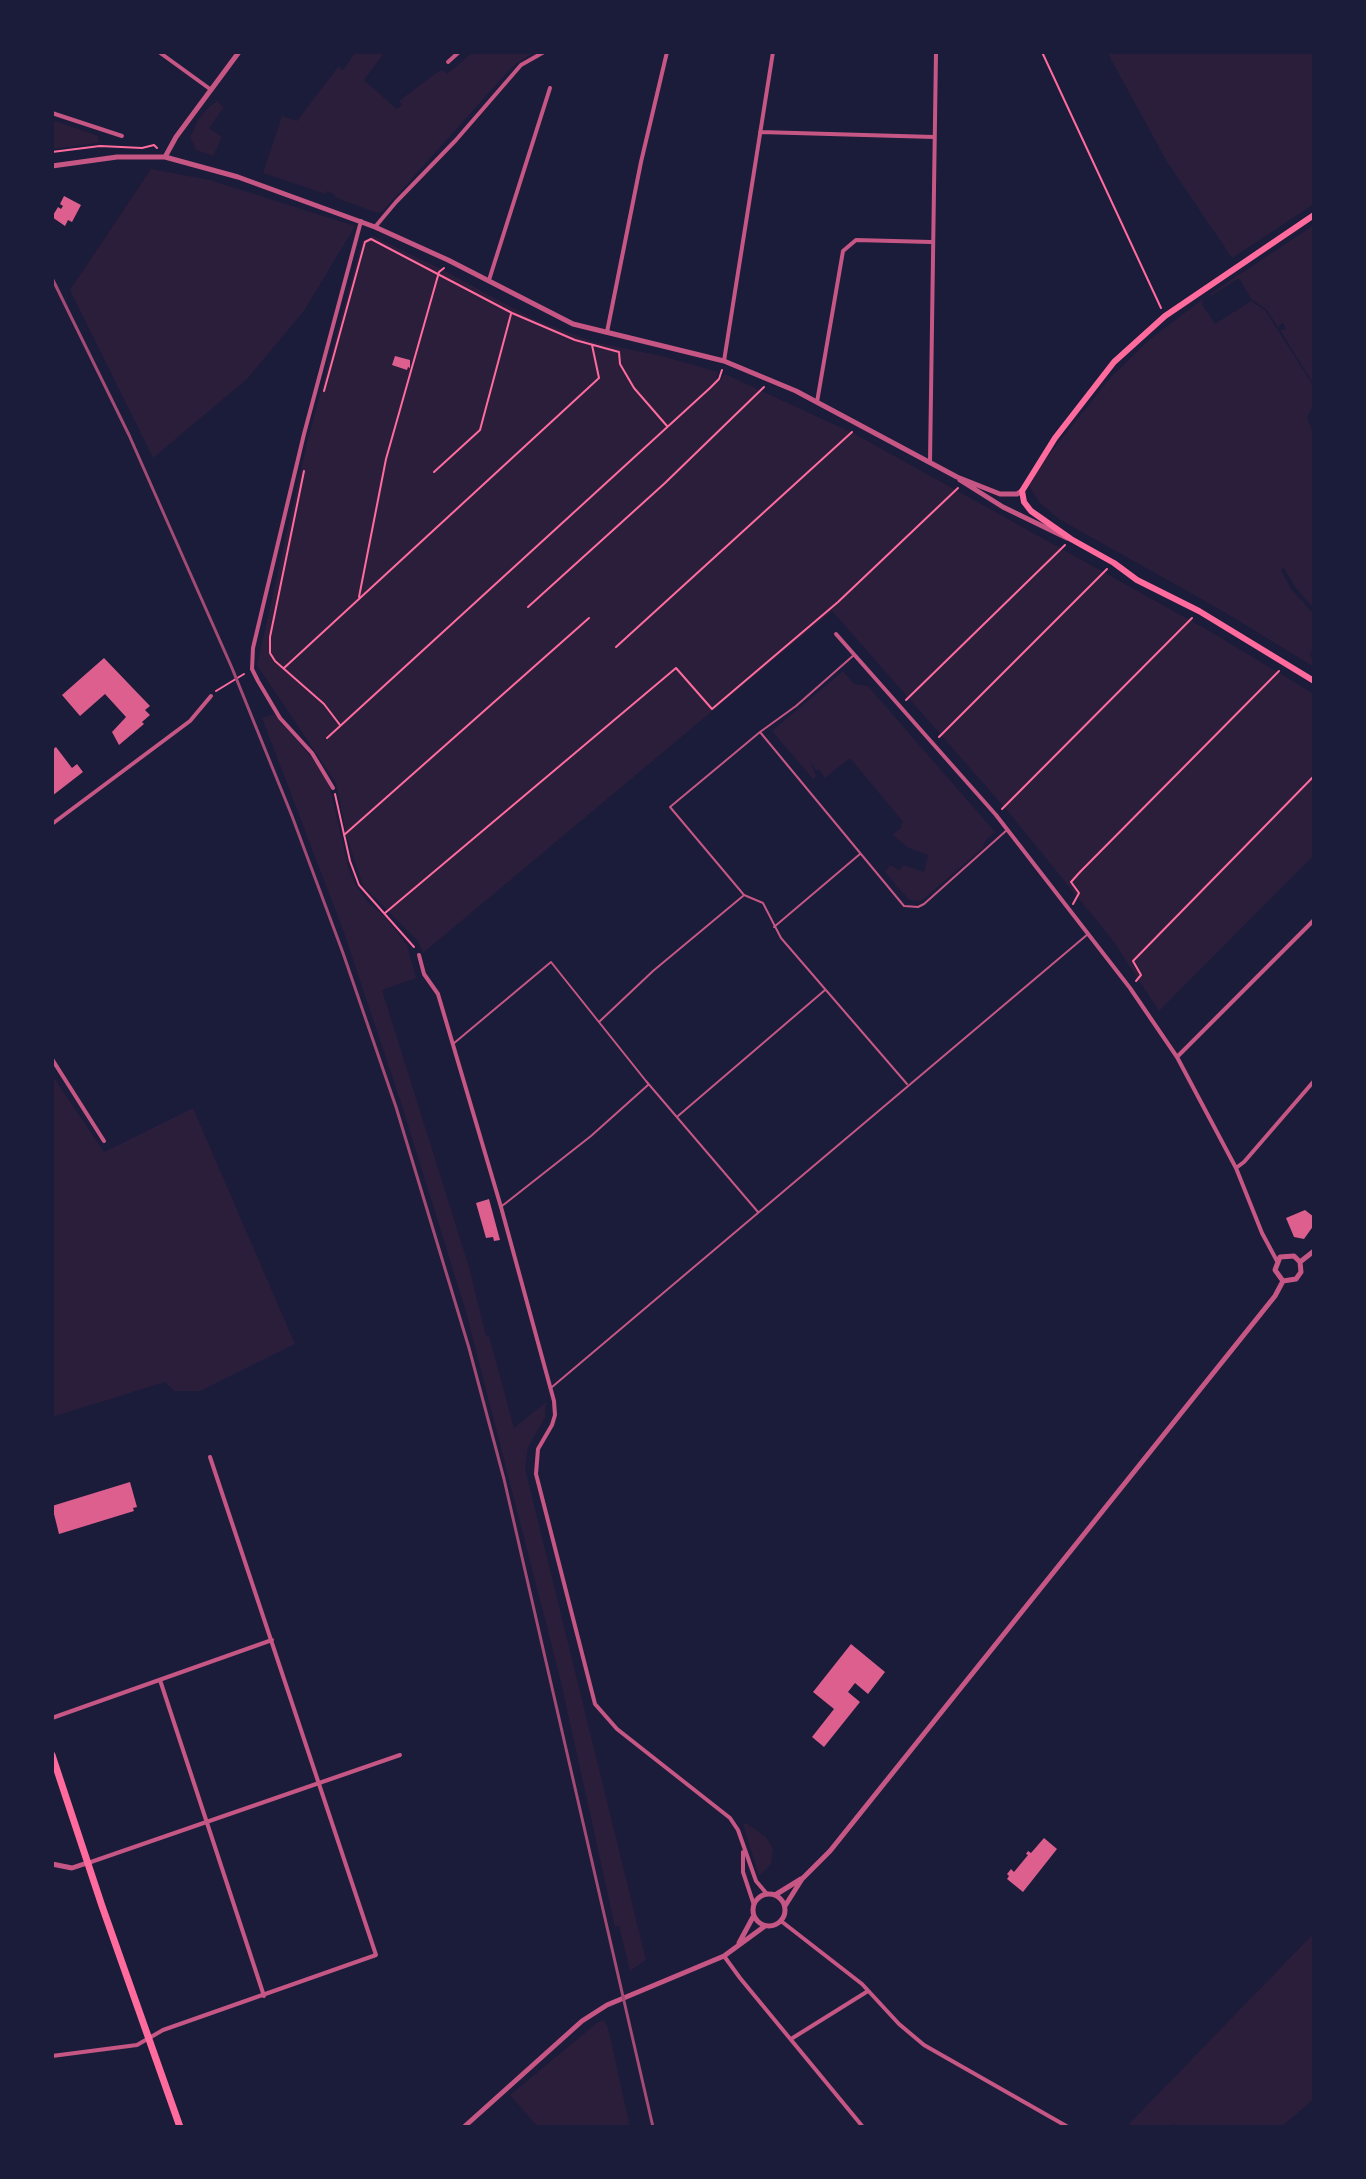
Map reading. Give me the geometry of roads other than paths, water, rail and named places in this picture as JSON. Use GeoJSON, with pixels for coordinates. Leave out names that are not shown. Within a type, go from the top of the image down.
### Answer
{"type":"FeatureCollection","features":[{"type":"Feature","properties":{"kind":"main road"},"geometry":{"type":"LineString","coordinates":[[1314,215],[1165,316],[1114,362],[1044,454],[1022,491],[1024,502],[1031,511],[1071,539],[1137,580],[1199,611],[1314,681]]}},
{"type":"Feature","properties":{"kind":"main road"},"geometry":{"type":"LineString","coordinates":[[52,1755],[180,2127]]}},
{"type":"Feature","properties":{"kind":"street"},"geometry":{"type":"LineString","coordinates":[[159,52],[210,89]]}},
{"type":"Feature","properties":{"kind":"street"},"geometry":{"type":"LineString","coordinates":[[165,157],[173,141],[239,52]]}},
{"type":"Feature","properties":{"kind":"street"},"geometry":{"type":"LineString","coordinates":[[448,62],[459,52]]}},
{"type":"Feature","properties":{"kind":"street"},"geometry":{"type":"LineString","coordinates":[[375,227],[521,65],[544,52]]}},
{"type":"Feature","properties":{"kind":"street"},"geometry":{"type":"LineString","coordinates":[[607,332],[667,52]]}},
{"type":"Feature","properties":{"kind":"street"},"geometry":{"type":"LineString","coordinates":[[724,361],[773,52]]}},
{"type":"Feature","properties":{"kind":"street"},"geometry":{"type":"LineString","coordinates":[[930,462],[936,52]]}},
{"type":"Feature","properties":{"kind":"street"},"geometry":{"type":"LineString","coordinates":[[488,282],[550,88]]}},
{"type":"Feature","properties":{"kind":"street"},"geometry":{"type":"LineString","coordinates":[[52,113],[122,136]]}},
{"type":"Feature","properties":{"kind":"street"},"geometry":{"type":"LineString","coordinates":[[760,132],[934,137]]}},
{"type":"Feature","properties":{"kind":"street"},"geometry":{"type":"LineString","coordinates":[[52,166],[117,157],[165,157],[238,177],[375,227],[448,260],[573,324],[724,361],[817,402],[957,477],[1000,494],[1022,491]]}},
{"type":"Feature","properties":{"kind":"street"},"geometry":{"type":"LineString","coordinates":[[333,788],[312,753],[280,718],[252,669],[253,648],[304,434],[361,221]]}},
{"type":"Feature","properties":{"kind":"street"},"geometry":{"type":"LineString","coordinates":[[817,402],[843,251],[856,240],[932,242]]}},
{"type":"Feature","properties":{"kind":"street"},"geometry":{"type":"LineString","coordinates":[[957,477],[1059,536],[1071,539]]}},
{"type":"Feature","properties":{"kind":"street"},"geometry":{"type":"LineString","coordinates":[[836,634],[996,815],[1130,988],[1177,1057],[1236,1168],[1262,1233],[1277,1261],[1276,1275],[1283,1281],[1296,1279],[1301,1272],[1300,1262]]}},
{"type":"Feature","properties":{"kind":"street"},"geometry":{"type":"LineString","coordinates":[[52,824],[190,721],[211,696]]}},
{"type":"Feature","properties":{"kind":"street"},"geometry":{"type":"LineString","coordinates":[[1177,1057],[1314,920]]}},
{"type":"Feature","properties":{"kind":"street"},"geometry":{"type":"LineString","coordinates":[[419,955],[424,974],[438,994],[550,1388],[555,1415],[538,1449],[536,1474],[595,1704],[617,1729],[730,1818],[738,1830],[756,1881],[767,1894]]}},
{"type":"Feature","properties":{"kind":"street"},"geometry":{"type":"LineString","coordinates":[[52,1059],[104,1141]]}},
{"type":"Feature","properties":{"kind":"street"},"geometry":{"type":"LineString","coordinates":[[1236,1168],[1314,1081]]}},
{"type":"Feature","properties":{"kind":"street"},"geometry":{"type":"LineString","coordinates":[[1300,1262],[1314,1251]]}},
{"type":"Feature","properties":{"kind":"street"},"geometry":{"type":"LineString","coordinates":[[1277,1261],[1289,1255],[1300,1262]]}},
{"type":"Feature","properties":{"kind":"street"},"geometry":{"type":"LineString","coordinates":[[464,2127],[582,2021],[607,2005],[724,1956],[765,1926],[781,1921],[785,1906],[802,1879],[830,1851],[1275,1296],[1283,1281]]}},
{"type":"Feature","properties":{"kind":"street"},"geometry":{"type":"LineString","coordinates":[[52,2056],[137,2045],[163,2030],[376,1955],[210,1457]]}},
{"type":"Feature","properties":{"kind":"street"},"geometry":{"type":"LineString","coordinates":[[52,1718],[272,1640]]}},
{"type":"Feature","properties":{"kind":"street"},"geometry":{"type":"LineString","coordinates":[[160,1680],[264,1996]]}},
{"type":"Feature","properties":{"kind":"street"},"geometry":{"type":"LineString","coordinates":[[52,1864],[72,1868],[88,1863],[400,1755]]}},
{"type":"Feature","properties":{"kind":"street"},"geometry":{"type":"LineString","coordinates":[[739,1943],[754,1916],[754,1905],[743,1872],[743,1850]]}},
{"type":"Feature","properties":{"kind":"street"},"geometry":{"type":"LineString","coordinates":[[754,1905],[761,1896],[775,1895],[802,1879]]}},
{"type":"Feature","properties":{"kind":"street"},"geometry":{"type":"LineString","coordinates":[[775,1895],[785,1906]]}},
{"type":"Feature","properties":{"kind":"street"},"geometry":{"type":"LineString","coordinates":[[754,1916],[765,1926]]}},
{"type":"Feature","properties":{"kind":"street"},"geometry":{"type":"LineString","coordinates":[[781,1921],[868,1991],[924,2045],[1068,2127]]}},
{"type":"Feature","properties":{"kind":"street"},"geometry":{"type":"LineString","coordinates":[[724,1956],[863,2127]]}},
{"type":"Feature","properties":{"kind":"street"},"geometry":{"type":"LineString","coordinates":[[791,2039],[868,1991]]}},
{"type":"Feature","properties":{"kind":"lane"},"geometry":{"type":"LineString","coordinates":[[854,655],[670,807],[744,895],[763,903],[774,927],[908,1085]]}},
{"type":"Feature","properties":{"kind":"lane"},"geometry":{"type":"LineString","coordinates":[[760,732],[904,906],[918,907],[1008,830]]}},
{"type":"Feature","properties":{"kind":"lane"},"geometry":{"type":"LineString","coordinates":[[774,927],[861,853]]}},
{"type":"Feature","properties":{"kind":"lane"},"geometry":{"type":"LineString","coordinates":[[599,1022],[653,971],[744,895]]}},
{"type":"Feature","properties":{"kind":"lane"},"geometry":{"type":"LineString","coordinates":[[550,1388],[1089,933]]}},
{"type":"Feature","properties":{"kind":"lane"},"geometry":{"type":"LineString","coordinates":[[453,1044],[551,962],[759,1213]]}},
{"type":"Feature","properties":{"kind":"lane"},"geometry":{"type":"LineString","coordinates":[[678,1116],[826,989]]}},
{"type":"Feature","properties":{"kind":"lane"},"geometry":{"type":"LineString","coordinates":[[501,1207],[591,1136],[649,1084]]}},
{"type":"Feature","properties":{"kind":"railway"},"geometry":{"type":"LineString","coordinates":[[52,278],[129,435],[232,668],[292,816],[396,1107],[469,1348],[504,1479],[653,2127]]}}]}
